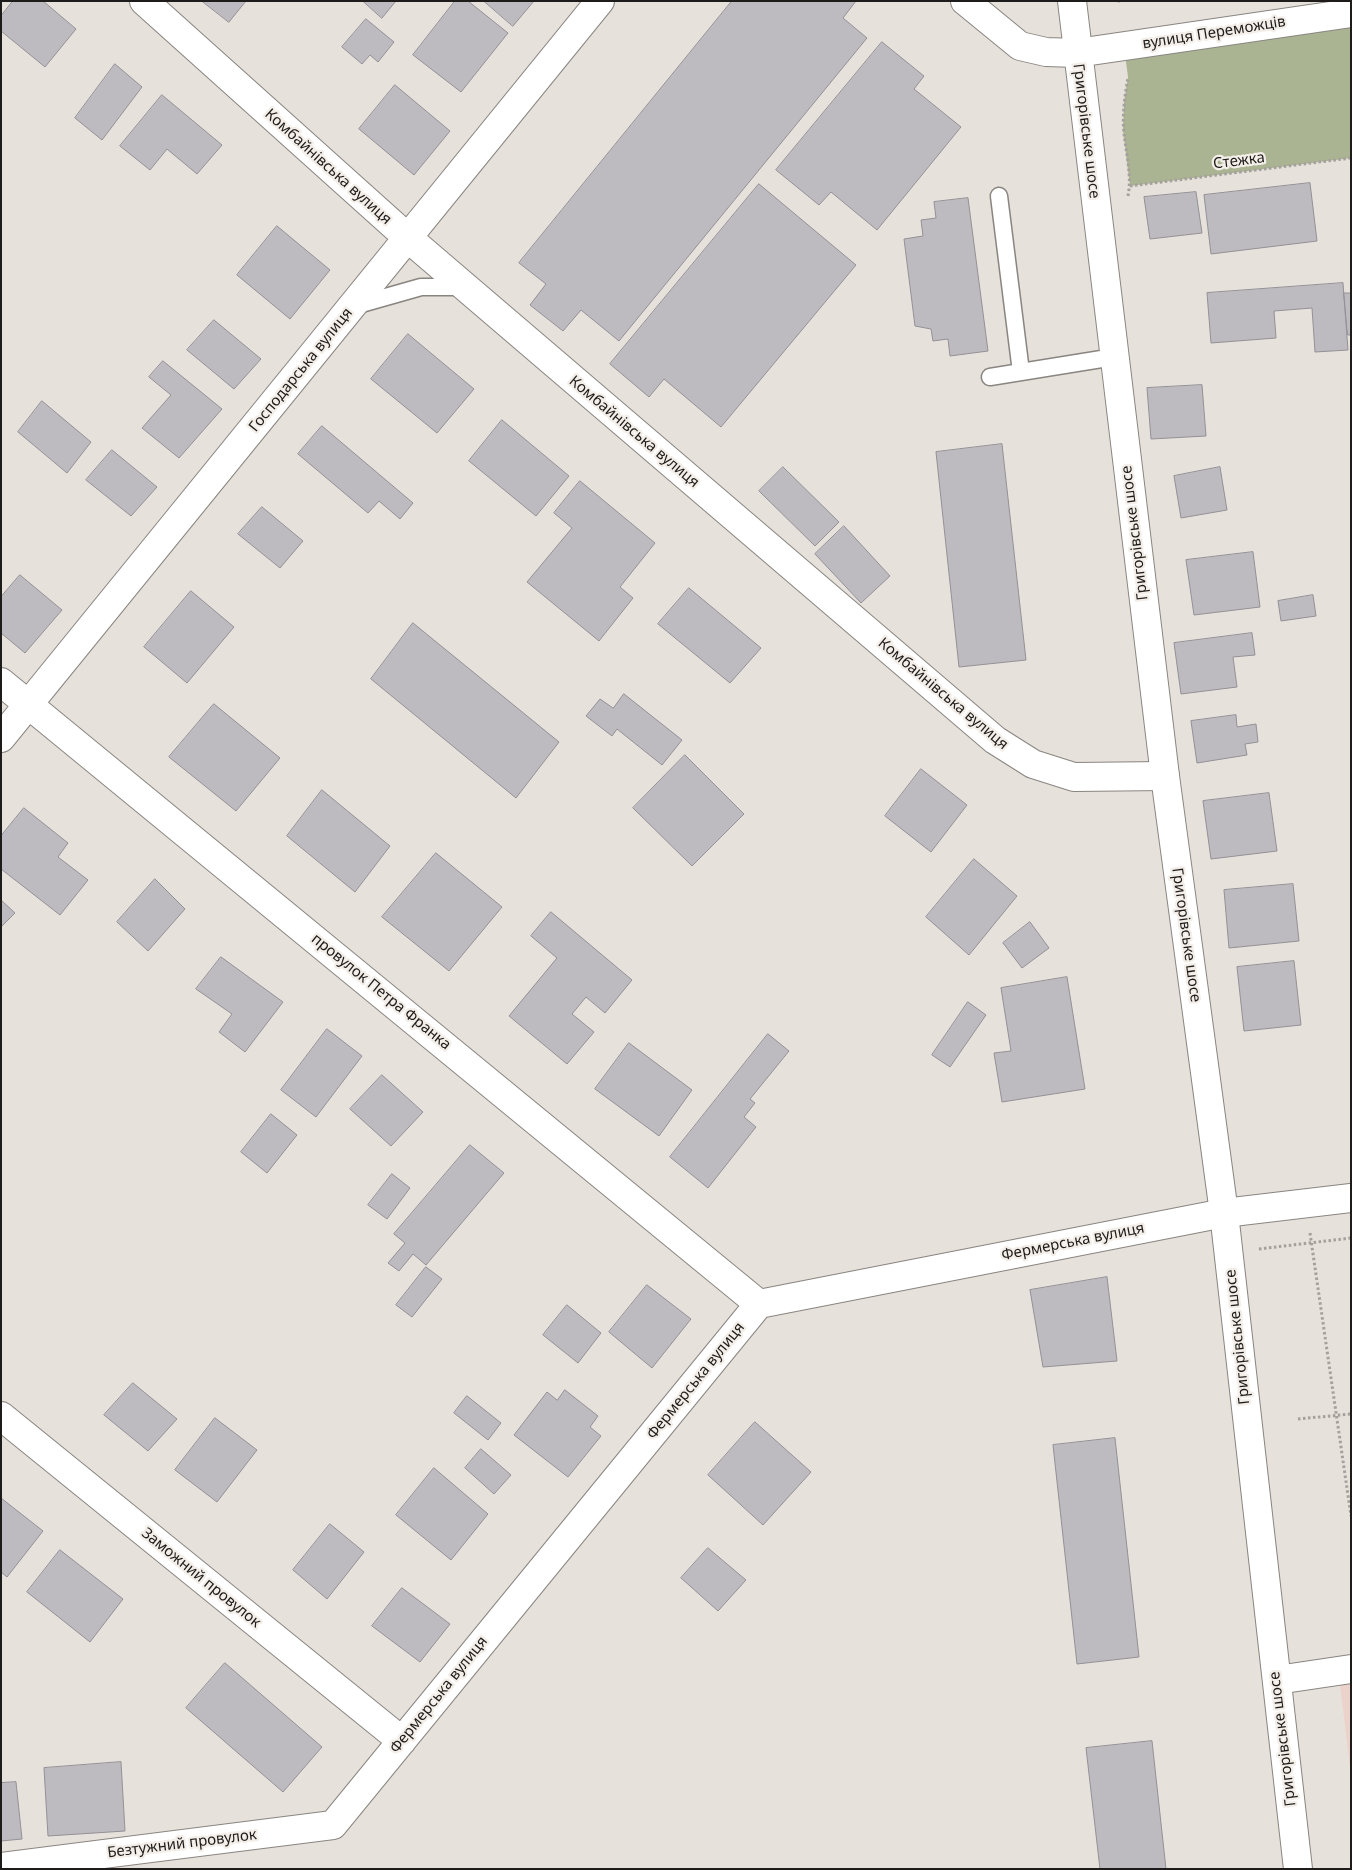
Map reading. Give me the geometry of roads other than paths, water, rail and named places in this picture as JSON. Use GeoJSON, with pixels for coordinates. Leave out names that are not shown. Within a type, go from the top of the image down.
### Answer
{"type":"FeatureCollection","features":[{"type":"Feature","properties":{"kind":"street","name":"Комбайнівська вулиця"},"geometry":{"type":"LineString","coordinates":[[144,1],[464,287],[995,740],[1033,764],[1074,777],[1165,776]]}},
{"type":"Feature","properties":{"kind":"street","name":"Господарська вулиця"},"geometry":{"type":"LineString","coordinates":[[1,738],[600,1]]}},
{"type":"Feature","properties":{"kind":"street","name":"вулиця Переможців"},"geometry":{"type":"LineString","coordinates":[[965,1],[1020,46],[1046,52],[1077,54],[1339,10]]}},
{"type":"Feature","properties":{"kind":"street","name":"Григорівське шосе"},"geometry":{"type":"LineString","coordinates":[[1072,1],[1165,776],[1224,1213],[1298,1869]]}},
{"type":"Feature","properties":{"kind":"street","name":"провулок Петра Франка"},"geometry":{"type":"LineString","coordinates":[[1,682],[759,1304]]}},
{"type":"Feature","properties":{"kind":"street","name":"Фермерська вулиця"},"geometry":{"type":"LineString","coordinates":[[333,1825],[759,1304],[1224,1213],[1351,1198]]}},
{"type":"Feature","properties":{"kind":"street","name":"Заможний провулок"},"geometry":{"type":"LineString","coordinates":[[1,1416],[402,1741]]}},
{"type":"Feature","properties":{"kind":"street"},"geometry":{"type":"LineString","coordinates":[[1277,1680],[1351,1669]]}},
{"type":"Feature","properties":{"kind":"street","name":"Безтужний провулок"},"geometry":{"type":"LineString","coordinates":[[1,1867],[333,1825]]}},
{"type":"Feature","properties":{"kind":"lane"},"geometry":{"type":"LineString","coordinates":[[999,196],[1021,372]]}},
{"type":"Feature","properties":{"kind":"lane"},"geometry":{"type":"LineString","coordinates":[[353,306],[421,287],[464,287]]}},
{"type":"Feature","properties":{"kind":"lane"},"geometry":{"type":"LineString","coordinates":[[990,377],[1114,357]]}}]}
